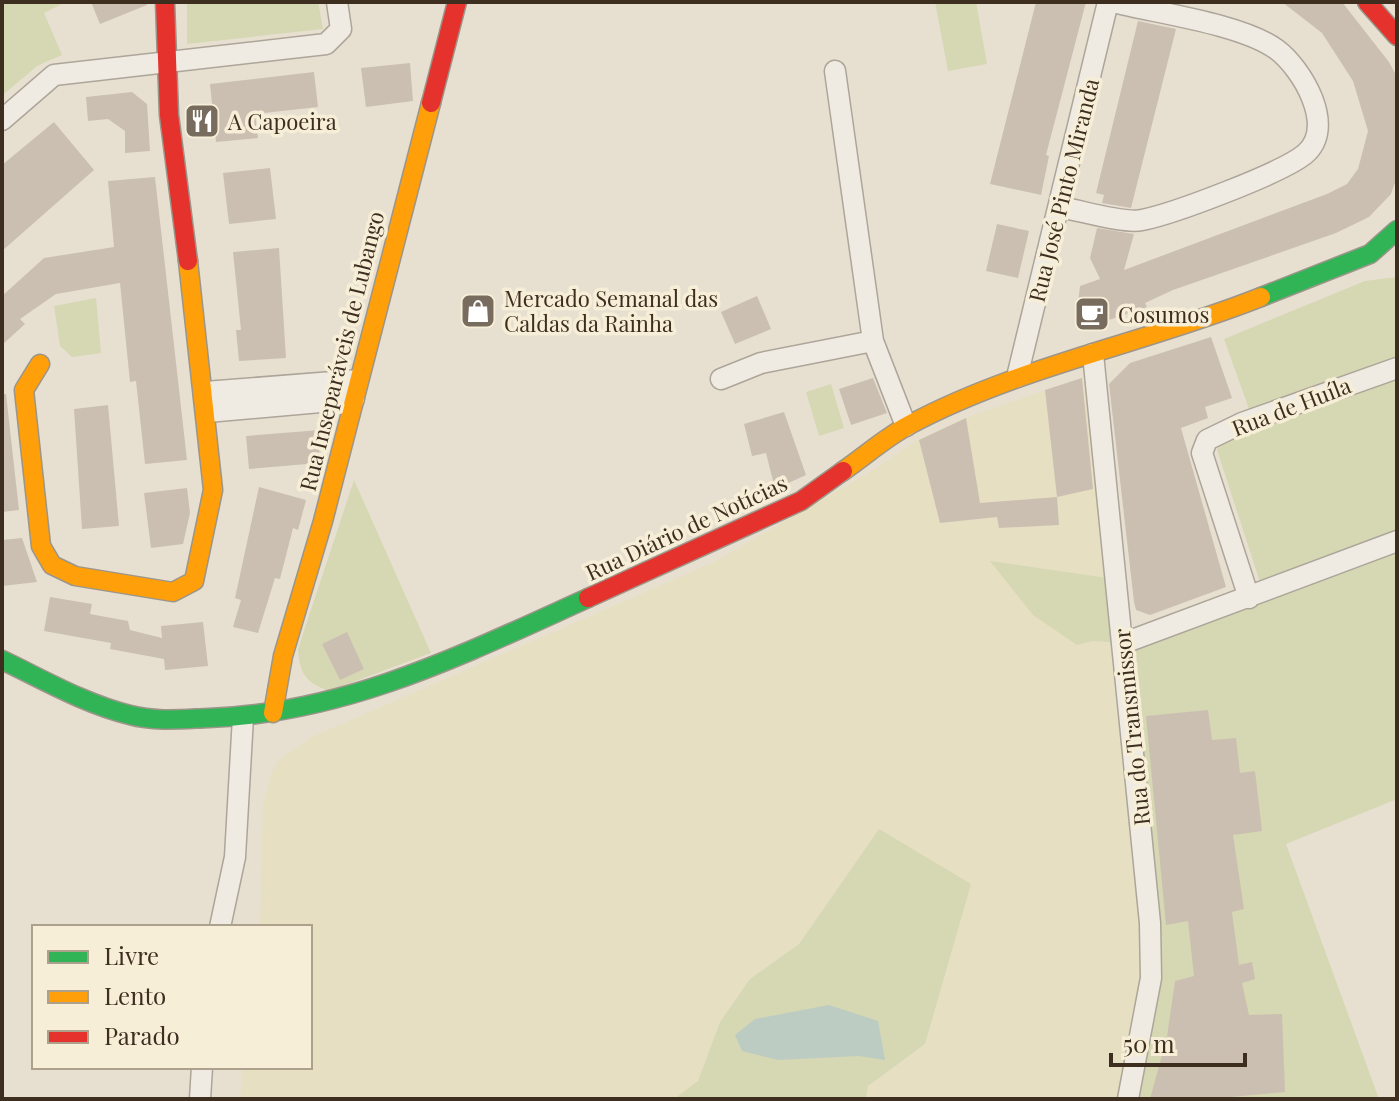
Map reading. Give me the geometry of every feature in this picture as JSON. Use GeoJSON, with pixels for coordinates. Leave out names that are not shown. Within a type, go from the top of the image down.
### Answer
{"type":"FeatureCollection","features":[{"type":"Feature","properties":{"kind":"street"},"geometry":{"type":"LineString","coordinates":[[40,364],[24,390],[41,546],[52,565],[75,576],[173,592],[194,581],[213,490],[206,402],[169,115],[165,2]]}},
{"type":"Feature","properties":{"kind":"street"},"geometry":{"type":"LineString","coordinates":[[2,120],[54,75],[326,44],[341,29],[337,2]]}},
{"type":"Feature","properties":{"kind":"street","name":"Rua Inseparáveis de Lubango"},"geometry":{"type":"LineString","coordinates":[[273,713],[283,656],[315,551],[457,2]]}},
{"type":"Feature","properties":{"kind":"street"},"geometry":{"type":"LineString","coordinates":[[1059,207],[1140,221],[1277,172],[1308,152],[1318,128],[1312,94],[1277,50],[1251,36],[1111,2]]}},
{"type":"Feature","properties":{"kind":"street","name":"Rua José Pinto Miranda"},"geometry":{"type":"LineString","coordinates":[[1017,377],[1111,2]]}},
{"type":"Feature","properties":{"kind":"street"},"geometry":{"type":"LineString","coordinates":[[1367,2],[1397,36]]}},
{"type":"Feature","properties":{"kind":"street"},"geometry":{"type":"LineString","coordinates":[[835,71],[873,341],[906,426]]}},
{"type":"Feature","properties":{"kind":"street"},"geometry":{"type":"LineString","coordinates":[[1370,254],[1397,230]]}},
{"type":"Feature","properties":{"kind":"street"},"geometry":{"type":"LineString","coordinates":[[1370,254],[1397,254]]}},
{"type":"Feature","properties":{"kind":"street","name":"Rua Diário de Notícias"},"geometry":{"type":"LineString","coordinates":[[2,660],[59,690],[133,716],[194,721],[243,717],[358,695],[398,682],[700,550],[801,501],[906,426],[975,393],[1017,377],[1207,319],[1370,254]]}},
{"type":"Feature","properties":{"kind":"street"},"geometry":{"type":"LineString","coordinates":[[721,379],[761,363],[873,341]]}},
{"type":"Feature","properties":{"kind":"street","name":"Rua do Transmissor"},"geometry":{"type":"LineString","coordinates":[[1093,354],[1150,923],[1151,978],[1128,1099]]}},
{"type":"Feature","properties":{"kind":"street","name":"Rua de Huíla"},"geometry":{"type":"LineString","coordinates":[[1249,598],[1202,453],[1207,440],[1242,423],[1397,368]]}},
{"type":"Feature","properties":{"kind":"street"},"geometry":{"type":"LineString","coordinates":[[206,402],[356,390]]}},
{"type":"Feature","properties":{"kind":"street"},"geometry":{"type":"LineString","coordinates":[[1124,643],[1397,541]]}},
{"type":"Feature","properties":{"kind":"street"},"geometry":{"type":"LineString","coordinates":[[220,925],[235,857],[243,717]]}},
{"type":"Feature","properties":{"kind":"street"},"geometry":{"type":"LineString","coordinates":[[200,1099],[202,1069]]}},
{"type":"Feature","properties":{"kind":"shaded area"},"geometry":{"type":"Polygon","coordinates":[[[1083,377],[1107,578],[991,562],[1093,641],[1124,643],[1150,923],[1128,1099],[866,1099],[868,1086],[925,1044],[879,829],[799,944],[750,979],[720,1022],[698,1081],[674,1099],[240,1099],[243,1069],[312,1069],[312,925],[260,925],[263,805],[271,774],[279,760],[312,737],[712,563],[875,469],[919,439],[966,418],[1083,377]]]}},
{"type":"Feature","properties":{"kind":"shaded area"},"geometry":{"type":"Polygon","coordinates":[[[829,1005],[878,1021],[885,1060],[859,1056],[778,1060],[742,1051],[735,1035],[755,1019],[829,1005]]]}},
{"type":"Feature","properties":{"kind":"green space"},"geometry":{"type":"Polygon","coordinates":[[[2,2],[66,2],[44,13],[62,55],[37,66],[4,94],[2,2]]]}},
{"type":"Feature","properties":{"kind":"green space"},"geometry":{"type":"Polygon","coordinates":[[[187,2],[318,2],[323,29],[187,44],[187,2]]]}},
{"type":"Feature","properties":{"kind":"green space"},"geometry":{"type":"Polygon","coordinates":[[[935,2],[976,2],[987,64],[948,71],[935,2]]]}},
{"type":"Feature","properties":{"kind":"green space"},"geometry":{"type":"Polygon","coordinates":[[[1397,277],[1397,529],[1260,582],[1217,450],[1222,438],[1254,423],[1224,339],[1365,281],[1397,277]]]}},
{"type":"Feature","properties":{"kind":"green space"},"geometry":{"type":"Polygon","coordinates":[[[96,298],[101,353],[72,357],[60,346],[54,306],[96,298]]]}},
{"type":"Feature","properties":{"kind":"green space"},"geometry":{"type":"Polygon","coordinates":[[[831,384],[844,428],[819,436],[806,392],[831,384]]]}},
{"type":"Feature","properties":{"kind":"green space"},"geometry":{"type":"Polygon","coordinates":[[[354,480],[431,653],[329,691],[305,676],[298,649],[354,480]]]}},
{"type":"Feature","properties":{"kind":"green space"},"geometry":{"type":"Polygon","coordinates":[[[1397,541],[1397,799],[1286,844],[1379,1099],[1128,1099],[1151,978],[1124,643],[1093,641],[1077,645],[1033,615],[990,561],[1114,579],[1124,642],[1397,541]]]}},
{"type":"Feature","properties":{"kind":"green space"},"geometry":{"type":"Polygon","coordinates":[[[879,829],[971,884],[925,1044],[868,1086],[866,1099],[674,1099],[698,1081],[720,1022],[750,979],[799,944],[879,829]]]}},
{"type":"Feature","properties":{"kind":"building"},"geometry":{"type":"Polygon","coordinates":[[[91,2],[147,2],[147,5],[100,24],[91,2]]]}},
{"type":"Feature","properties":{"kind":"building"},"geometry":{"type":"Polygon","coordinates":[[[1036,2],[1086,2],[1046,155],[1049,156],[1041,195],[990,184],[1036,2]]]}},
{"type":"Feature","properties":{"kind":"building"},"geometry":{"type":"Polygon","coordinates":[[[1282,2],[1342,2],[1389,62],[1397,77],[1397,177],[1391,194],[1369,217],[1336,233],[1173,290],[1145,303],[1147,307],[1103,322],[1076,321],[1080,286],[1100,279],[1090,258],[1097,228],[1134,234],[1124,270],[1327,194],[1347,184],[1358,169],[1368,131],[1353,81],[1322,33],[1282,2]]]}},
{"type":"Feature","properties":{"kind":"building"},"geometry":{"type":"Polygon","coordinates":[[[1138,21],[1176,29],[1131,208],[1102,203],[1104,195],[1096,193],[1138,21]]]}},
{"type":"Feature","properties":{"kind":"building"},"geometry":{"type":"Polygon","coordinates":[[[410,63],[413,101],[366,107],[361,68],[410,63]]]}},
{"type":"Feature","properties":{"kind":"building"},"geometry":{"type":"Polygon","coordinates":[[[314,72],[318,107],[255,114],[258,138],[216,142],[210,84],[314,72]]]}},
{"type":"Feature","properties":{"kind":"building"},"geometry":{"type":"Polygon","coordinates":[[[132,92],[147,104],[150,151],[125,153],[125,131],[108,119],[88,121],[86,97],[132,92]]]}},
{"type":"Feature","properties":{"kind":"building"},"geometry":{"type":"Polygon","coordinates":[[[54,122],[94,170],[2,251],[2,165],[54,122]]]}},
{"type":"Feature","properties":{"kind":"building"},"geometry":{"type":"Polygon","coordinates":[[[270,168],[276,219],[229,224],[223,173],[270,168]]]}},
{"type":"Feature","properties":{"kind":"building"},"geometry":{"type":"Polygon","coordinates":[[[155,177],[187,460],[145,464],[136,381],[130,382],[120,283],[56,294],[20,319],[25,324],[2,345],[2,296],[44,258],[114,247],[108,181],[155,177]]]}},
{"type":"Feature","properties":{"kind":"building"},"geometry":{"type":"Polygon","coordinates":[[[997,224],[1029,231],[1018,278],[986,271],[997,224]]]}},
{"type":"Feature","properties":{"kind":"building"},"geometry":{"type":"Polygon","coordinates":[[[279,248],[286,358],[239,361],[236,330],[241,330],[233,252],[279,248]]]}},
{"type":"Feature","properties":{"kind":"building"},"geometry":{"type":"Polygon","coordinates":[[[757,296],[771,329],[735,344],[721,312],[757,296]]]}},
{"type":"Feature","properties":{"kind":"building"},"geometry":{"type":"Polygon","coordinates":[[[1211,337],[1232,398],[1205,407],[1208,418],[1181,428],[1226,587],[1150,615],[1136,610],[1134,602],[1109,384],[1130,363],[1211,337]]]}},
{"type":"Feature","properties":{"kind":"building"},"geometry":{"type":"Polygon","coordinates":[[[873,378],[887,413],[851,425],[839,389],[873,378]]]}},
{"type":"Feature","properties":{"kind":"building"},"geometry":{"type":"Polygon","coordinates":[[[1082,378],[1093,489],[1057,497],[1045,390],[1082,378]]]}},
{"type":"Feature","properties":{"kind":"building"},"geometry":{"type":"Polygon","coordinates":[[[2,394],[6,394],[19,510],[2,512],[2,394]]]}},
{"type":"Feature","properties":{"kind":"building"},"geometry":{"type":"Polygon","coordinates":[[[108,405],[119,526],[82,529],[74,409],[108,405]]]}},
{"type":"Feature","properties":{"kind":"building"},"geometry":{"type":"Polygon","coordinates":[[[784,412],[806,475],[775,489],[766,453],[752,456],[744,424],[784,412]]]}},
{"type":"Feature","properties":{"kind":"building"},"geometry":{"type":"Polygon","coordinates":[[[966,418],[980,503],[1057,497],[1059,525],[999,528],[997,517],[940,523],[919,440],[966,418]]]}},
{"type":"Feature","properties":{"kind":"building"},"geometry":{"type":"Polygon","coordinates":[[[320,430],[319,463],[249,469],[246,436],[320,430]]]}},
{"type":"Feature","properties":{"kind":"building"},"geometry":{"type":"Polygon","coordinates":[[[259,487],[306,500],[298,530],[293,528],[280,579],[275,578],[258,633],[233,627],[241,600],[235,598],[259,487]]]}},
{"type":"Feature","properties":{"kind":"building"},"geometry":{"type":"Polygon","coordinates":[[[187,488],[190,513],[183,544],[151,548],[144,493],[187,488]]]}},
{"type":"Feature","properties":{"kind":"building"},"geometry":{"type":"Polygon","coordinates":[[[22,538],[37,582],[2,586],[2,540],[22,538]]]}},
{"type":"Feature","properties":{"kind":"building"},"geometry":{"type":"Polygon","coordinates":[[[50,597],[92,604],[90,614],[128,621],[130,630],[162,638],[161,626],[203,622],[208,666],[165,670],[164,659],[110,649],[111,643],[44,631],[50,597]]]}},
{"type":"Feature","properties":{"kind":"building"},"geometry":{"type":"Polygon","coordinates":[[[347,632],[364,669],[340,680],[322,644],[347,632]]]}},
{"type":"Feature","properties":{"kind":"building"},"geometry":{"type":"Polygon","coordinates":[[[1208,710],[1212,740],[1236,738],[1240,773],[1255,771],[1262,831],[1233,835],[1244,909],[1232,912],[1239,965],[1252,962],[1255,979],[1242,983],[1249,1015],[1282,1014],[1285,1092],[1209,1099],[1150,1099],[1167,1037],[1175,981],[1194,976],[1188,921],[1166,925],[1146,716],[1208,710]]]}},
{"type":"Feature","properties":{"kind":"traffic: fast"},"geometry":{"type":"LineString","coordinates":[[1261,297],[1370,254],[1397,230]]}},
{"type":"Feature","properties":{"kind":"traffic: fast"},"geometry":{"type":"LineString","coordinates":[[2,660],[81,698],[140,717],[179,719],[260,714],[357,693],[404,677],[588,598]]}},
{"type":"Feature","properties":{"kind":"traffic: slow"},"geometry":{"type":"LineString","coordinates":[[273,713],[283,656],[323,521],[431,103]]}},
{"type":"Feature","properties":{"kind":"traffic: slow"},"geometry":{"type":"LineString","coordinates":[[40,364],[24,390],[41,546],[52,565],[75,576],[173,592],[194,581],[213,490],[188,261]]}},
{"type":"Feature","properties":{"kind":"traffic: slow"},"geometry":{"type":"LineString","coordinates":[[843,471],[900,430],[951,404],[1038,371],[1261,297]]}},
{"type":"Feature","properties":{"kind":"traffic: jam"},"geometry":{"type":"LineString","coordinates":[[165,2],[169,115],[188,261]]}},
{"type":"Feature","properties":{"kind":"traffic: jam"},"geometry":{"type":"LineString","coordinates":[[431,103],[457,2]]}},
{"type":"Feature","properties":{"kind":"traffic: jam"},"geometry":{"type":"LineString","coordinates":[[1367,2],[1397,36]]}},
{"type":"Feature","properties":{"kind":"traffic: jam"},"geometry":{"type":"LineString","coordinates":[[588,598],[801,501],[843,471]]}},
{"type":"Feature","properties":{"kind":"place","name":"A Capoeira"},"geometry":{"type":"Point","coordinates":[202,121]}},
{"type":"Feature","properties":{"kind":"place","name":"Mercado Semanal das Caldas da Rainha"},"geometry":{"type":"Point","coordinates":[478,311]}},
{"type":"Feature","properties":{"kind":"place","name":"Cosumos"},"geometry":{"type":"Point","coordinates":[1092,314]}}]}
